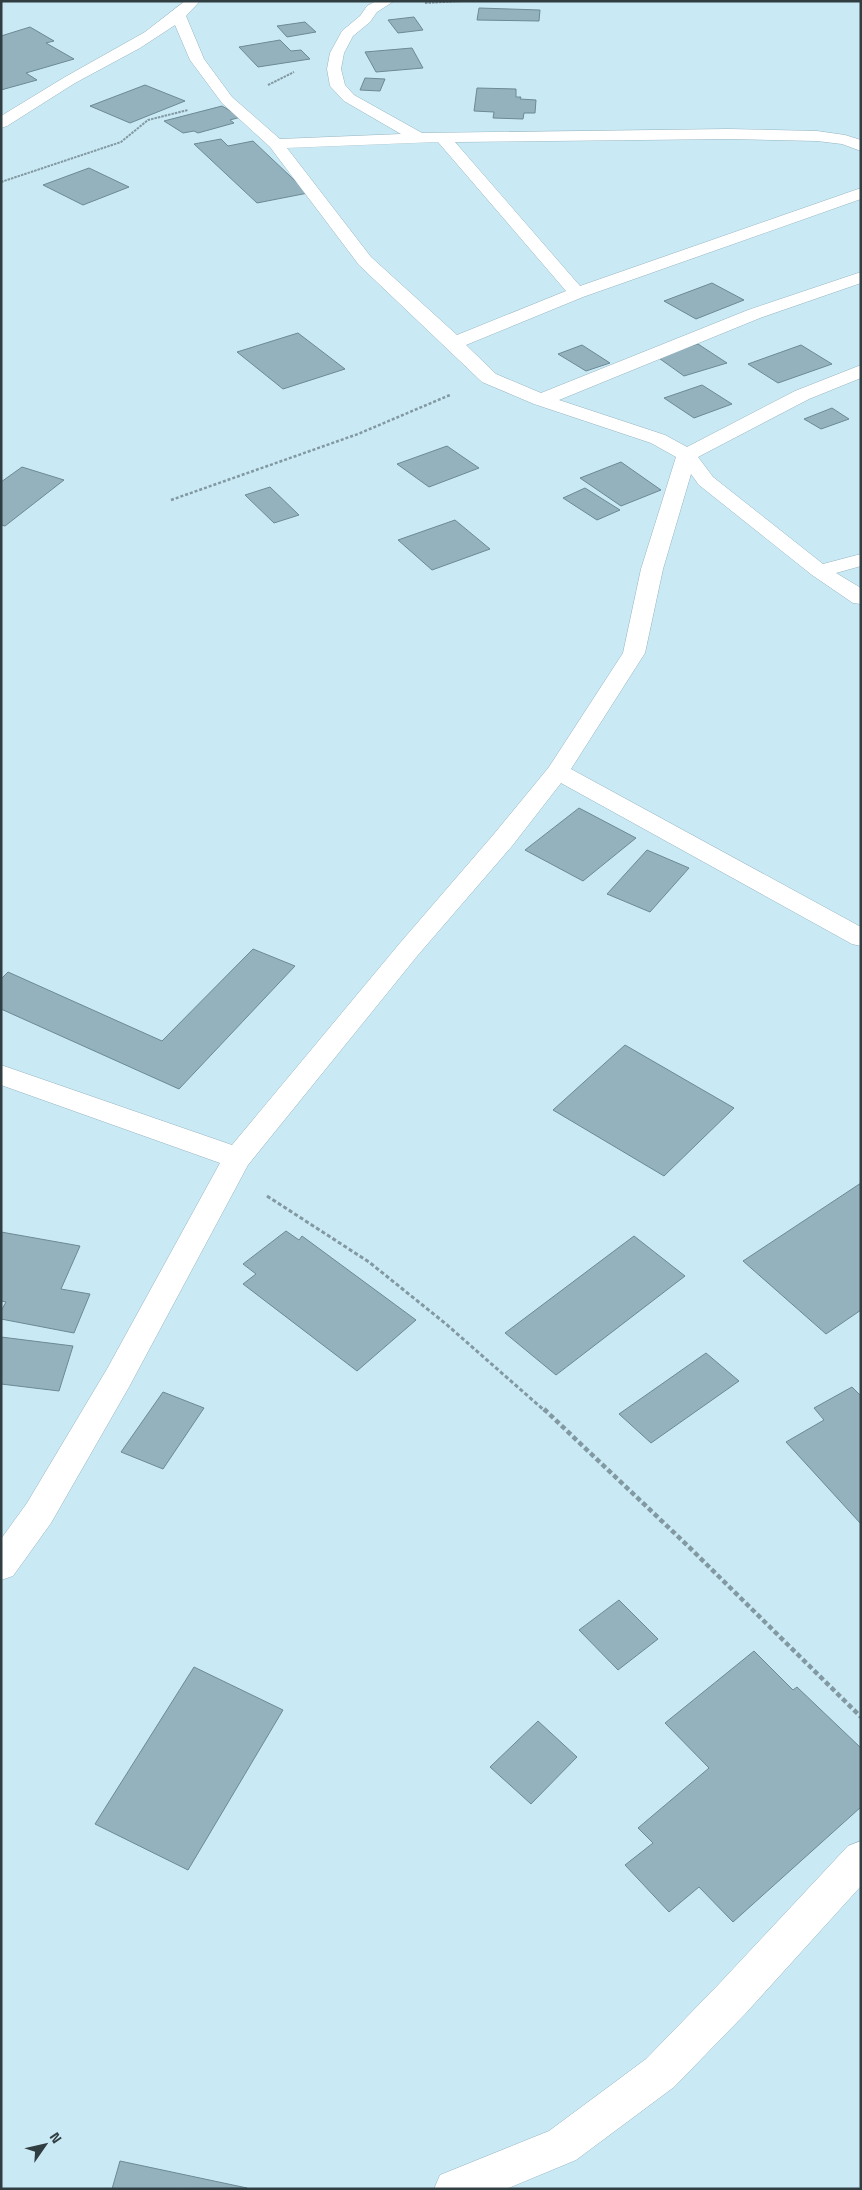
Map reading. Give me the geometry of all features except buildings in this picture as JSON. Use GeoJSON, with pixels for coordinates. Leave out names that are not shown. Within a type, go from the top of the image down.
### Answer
{"type":"FeatureCollection","features":[{"type":"Feature","properties":{"kind":"street"},"geometry":{"type":"LineString","coordinates":[[5,116],[148,37],[179,17],[193,1]]}},
{"type":"Feature","properties":{"kind":"street"},"geometry":{"type":"LineString","coordinates":[[387,1],[372,9],[365,19],[347,34],[337,53],[334,69],[338,86],[349,98],[419,138]]}},
{"type":"Feature","properties":{"kind":"street"},"geometry":{"type":"LineString","coordinates":[[179,17],[197,60],[227,100],[276,144],[366,261],[489,378],[540,400],[658,439],[687,455],[706,481],[819,571],[861,598]]}},
{"type":"Feature","properties":{"kind":"street"},"geometry":{"type":"LineString","coordinates":[[276,144],[442,137],[728,134],[816,136],[845,140],[861,146]]}},
{"type":"Feature","properties":{"kind":"street"},"geometry":{"type":"LineString","coordinates":[[442,137],[577,293]]}},
{"type":"Feature","properties":{"kind":"street"},"geometry":{"type":"LineString","coordinates":[[454,343],[577,293],[861,193]]}},
{"type":"Feature","properties":{"kind":"street"},"geometry":{"type":"LineString","coordinates":[[540,400],[754,314],[861,277]]}},
{"type":"Feature","properties":{"kind":"street"},"geometry":{"type":"LineString","coordinates":[[1,1566],[39,1513],[118,1378],[233,1164],[402,956],[503,840],[558,771],[634,653],[652,569],[687,455],[802,395],[861,371]]}},
{"type":"Feature","properties":{"kind":"street"},"geometry":{"type":"LineString","coordinates":[[819,571],[861,560]]}},
{"type":"Feature","properties":{"kind":"street"},"geometry":{"type":"LineString","coordinates":[[558,771],[861,938]]}},
{"type":"Feature","properties":{"kind":"street"},"geometry":{"type":"LineString","coordinates":[[6,1084],[233,1164]]}},
{"type":"Feature","properties":{"kind":"street"},"geometry":{"type":"LineString","coordinates":[[454,2189],[562,2146],[660,2073],[732,1999],[861,1859]]}},
{"type":"Feature","properties":{"kind":"path"},"geometry":{"type":"LineString","coordinates":[[1,182],[121,142],[148,120],[227,100],[245,100],[266,86],[337,53]]}},
{"type":"Feature","properties":{"kind":"path"},"geometry":{"type":"LineString","coordinates":[[171,500],[358,434],[489,378]]}},
{"type":"Feature","properties":{"kind":"path"},"geometry":{"type":"LineString","coordinates":[[233,1164],[382,1272],[512,1380],[706,1564],[861,1717]]}}]}
